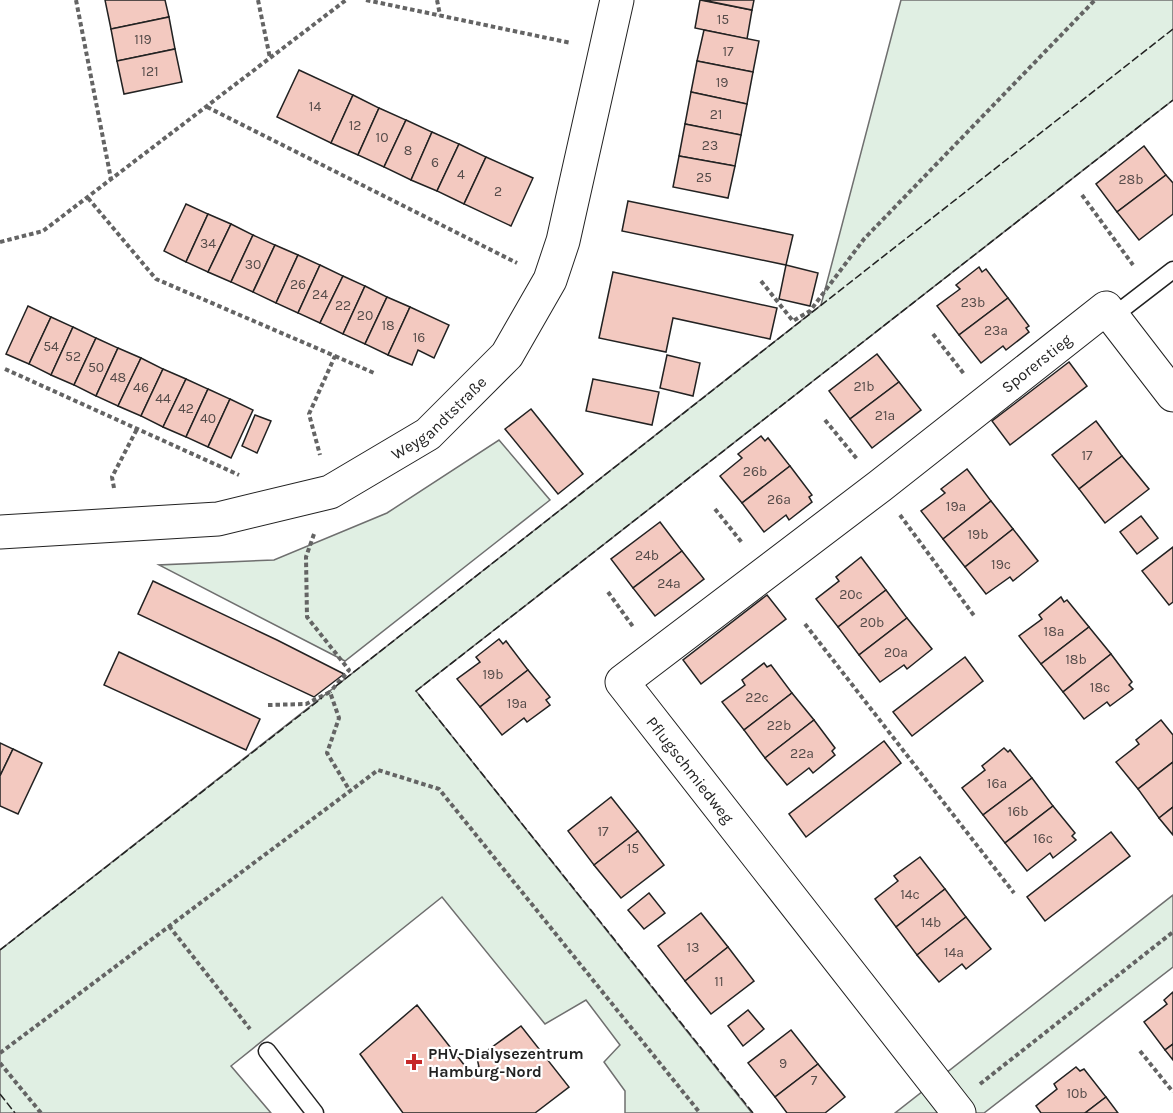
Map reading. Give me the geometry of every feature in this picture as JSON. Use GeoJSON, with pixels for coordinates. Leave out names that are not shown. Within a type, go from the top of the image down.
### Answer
{"type":"FeatureCollection","features":[{"type":"Feature","properties":{"kind":"street","name":"Weygandtstraße"},"geometry":{"type":"LineString","coordinates":[[0,532],[218,519],[330,492],[428,434],[507,355],[550,280],[563,241],[617,0]]}},
{"type":"Feature","properties":{"kind":"street","name":"Sporerstieg"},"geometry":{"type":"LineString","coordinates":[[880,486],[1106,308],[1112,317]]}},
{"type":"Feature","properties":{"kind":"street"},"geometry":{"type":"LineString","coordinates":[[1112,317],[1173,395]]}},
{"type":"Feature","properties":{"kind":"street","name":"Pflugschmiedweg"},"geometry":{"type":"LineString","coordinates":[[880,486],[622,682],[956,1110]]}},
{"type":"Feature","properties":{"kind":"lane"},"geometry":{"type":"LineString","coordinates":[[1112,317],[1173,270]]}},
{"type":"Feature","properties":{"kind":"lane"},"geometry":{"type":"LineString","coordinates":[[267,1051],[315,1113]]}},
{"type":"Feature","properties":{"kind":"path"},"geometry":{"type":"LineString","coordinates":[[76,0],[111,179]]}},
{"type":"Feature","properties":{"kind":"path"},"geometry":{"type":"LineString","coordinates":[[258,0],[270,58]]}},
{"type":"Feature","properties":{"kind":"path"},"geometry":{"type":"LineString","coordinates":[[0,242],[43,231],[346,0]]}},
{"type":"Feature","properties":{"kind":"path"},"geometry":{"type":"LineString","coordinates":[[366,0],[606,50]]}},
{"type":"Feature","properties":{"kind":"path"},"geometry":{"type":"LineString","coordinates":[[437,0],[440,15]]}},
{"type":"Feature","properties":{"kind":"path"},"geometry":{"type":"LineString","coordinates":[[761,281],[793,321],[810,311],[864,239],[1095,0]]}},
{"type":"Feature","properties":{"kind":"path"},"geometry":{"type":"LineString","coordinates":[[207,107],[550,280]]}},
{"type":"Feature","properties":{"kind":"path"},"geometry":{"type":"LineString","coordinates":[[1082,195],[1150,288]]}},
{"type":"Feature","properties":{"kind":"path"},"geometry":{"type":"LineString","coordinates":[[88,198],[156,279],[374,373]]}},
{"type":"Feature","properties":{"kind":"path"},"geometry":{"type":"LineString","coordinates":[[933,334],[986,403]]}},
{"type":"Feature","properties":{"kind":"path"},"geometry":{"type":"LineString","coordinates":[[268,705],[306,704],[330,692],[349,670],[308,616],[306,557],[330,492],[309,414],[335,356]]}},
{"type":"Feature","properties":{"kind":"path"},"geometry":{"type":"LineString","coordinates":[[5,369],[235,473]]}},
{"type":"Feature","properties":{"kind":"path"},"geometry":{"type":"LineString","coordinates":[[825,420],[880,486],[975,617]]}},
{"type":"Feature","properties":{"kind":"path"},"geometry":{"type":"LineString","coordinates":[[119,525],[112,477],[136,429]]}},
{"type":"Feature","properties":{"kind":"path"},"geometry":{"type":"LineString","coordinates":[[715,509],[766,572]]}},
{"type":"Feature","properties":{"kind":"path"},"geometry":{"type":"LineString","coordinates":[[608,592],[655,657]]}},
{"type":"Feature","properties":{"kind":"path"},"geometry":{"type":"LineString","coordinates":[[805,624],[1014,893]]}},
{"type":"Feature","properties":{"kind":"path"},"geometry":{"type":"LineString","coordinates":[[330,692],[339,718],[327,753],[350,791]]}},
{"type":"Feature","properties":{"kind":"path"},"geometry":{"type":"LineString","coordinates":[[0,1053],[378,770],[439,789],[700,1113]]}},
{"type":"Feature","properties":{"kind":"path"},"geometry":{"type":"LineString","coordinates":[[169,926],[267,1051]]}},
{"type":"Feature","properties":{"kind":"path"},"geometry":{"type":"LineString","coordinates":[[956,1110],[1173,932]]}},
{"type":"Feature","properties":{"kind":"path"},"geometry":{"type":"LineString","coordinates":[[1140,1051],[1173,1092]]}},
{"type":"Feature","properties":{"kind":"path"},"geometry":{"type":"LineString","coordinates":[[0,1063],[41,1113]]}},
{"type":"Feature","properties":{"kind":"green space"},"geometry":{"type":"Polygon","coordinates":[[[901,0],[1173,0],[1173,100],[416,691],[752,1113],[625,1113],[625,1091],[604,1062],[620,1045],[586,1000],[545,1024],[442,897],[231,1066],[271,1113],[0,1113],[0,950],[821,305],[901,0]]]}},
{"type":"Feature","properties":{"kind":"green space"},"geometry":{"type":"Polygon","coordinates":[[[499,440],[550,500],[345,661],[159,565],[274,560],[387,513],[499,440]]]}},
{"type":"Feature","properties":{"kind":"green space"},"geometry":{"type":"Polygon","coordinates":[[[1173,895],[1173,967],[984,1113],[895,1113],[1173,895]]]}},
{"type":"Feature","properties":{"kind":"building"},"geometry":{"type":"Polygon","coordinates":[[[105,0],[165,0],[169,17],[111,29],[105,0]]]}},
{"type":"Feature","properties":{"kind":"building"},"geometry":{"type":"Polygon","coordinates":[[[700,0],[752,10],[747,39],[695,28],[700,0]]]}},
{"type":"Feature","properties":{"kind":"building"},"geometry":{"type":"Polygon","coordinates":[[[703,0],[754,0],[752,10],[703,0]]]}},
{"type":"Feature","properties":{"kind":"building"},"geometry":{"type":"Polygon","coordinates":[[[169,17],[175,49],[117,61],[111,29],[169,17]]]}},
{"type":"Feature","properties":{"kind":"building"},"geometry":{"type":"Polygon","coordinates":[[[704,30],[759,41],[753,72],[697,61],[704,30]]]}},
{"type":"Feature","properties":{"kind":"building"},"geometry":{"type":"Polygon","coordinates":[[[175,49],[182,82],[124,94],[117,61],[175,49]]]}},
{"type":"Feature","properties":{"kind":"building"},"geometry":{"type":"Polygon","coordinates":[[[697,61],[753,72],[747,104],[691,92],[697,61]]]}},
{"type":"Feature","properties":{"kind":"building"},"geometry":{"type":"Polygon","coordinates":[[[299,70],[353,95],[331,143],[277,117],[299,70]]]}},
{"type":"Feature","properties":{"kind":"building"},"geometry":{"type":"Polygon","coordinates":[[[691,92],[747,104],[741,135],[685,124],[691,92]]]}},
{"type":"Feature","properties":{"kind":"building"},"geometry":{"type":"Polygon","coordinates":[[[353,95],[379,108],[358,155],[331,143],[353,95]]]}},
{"type":"Feature","properties":{"kind":"building"},"geometry":{"type":"Polygon","coordinates":[[[379,108],[406,120],[384,167],[358,155],[379,108]]]}},
{"type":"Feature","properties":{"kind":"building"},"geometry":{"type":"Polygon","coordinates":[[[406,120],[432,132],[411,180],[384,167],[406,120]]]}},
{"type":"Feature","properties":{"kind":"building"},"geometry":{"type":"Polygon","coordinates":[[[685,124],[741,135],[735,166],[679,156],[685,124]]]}},
{"type":"Feature","properties":{"kind":"building"},"geometry":{"type":"Polygon","coordinates":[[[432,132],[459,144],[437,191],[411,180],[432,132]]]}},
{"type":"Feature","properties":{"kind":"building"},"geometry":{"type":"Polygon","coordinates":[[[459,144],[486,157],[464,204],[437,191],[459,144]]]}},
{"type":"Feature","properties":{"kind":"building"},"geometry":{"type":"Polygon","coordinates":[[[1144,146],[1166,175],[1117,212],[1096,184],[1144,146]]]}},
{"type":"Feature","properties":{"kind":"building"},"geometry":{"type":"Polygon","coordinates":[[[679,156],[735,166],[728,198],[673,187],[679,156]]]}},
{"type":"Feature","properties":{"kind":"building"},"geometry":{"type":"Polygon","coordinates":[[[486,157],[533,178],[511,226],[464,204],[486,157]]]}},
{"type":"Feature","properties":{"kind":"building"},"geometry":{"type":"Polygon","coordinates":[[[1166,175],[1173,183],[1173,214],[1139,240],[1117,212],[1166,175]]]}},
{"type":"Feature","properties":{"kind":"building"},"geometry":{"type":"Polygon","coordinates":[[[628,201],[793,235],[786,265],[622,231],[628,201]]]}},
{"type":"Feature","properties":{"kind":"building"},"geometry":{"type":"Polygon","coordinates":[[[186,204],[208,214],[186,262],[164,251],[186,204]]]}},
{"type":"Feature","properties":{"kind":"building"},"geometry":{"type":"Polygon","coordinates":[[[208,214],[231,224],[208,272],[186,262],[208,214]]]}},
{"type":"Feature","properties":{"kind":"building"},"geometry":{"type":"Polygon","coordinates":[[[231,224],[253,235],[231,282],[208,272],[231,224]]]}},
{"type":"Feature","properties":{"kind":"building"},"geometry":{"type":"Polygon","coordinates":[[[253,235],[275,245],[253,292],[231,282],[253,235]]]}},
{"type":"Feature","properties":{"kind":"building"},"geometry":{"type":"Polygon","coordinates":[[[275,245],[298,255],[276,303],[253,292],[275,245]]]}},
{"type":"Feature","properties":{"kind":"building"},"geometry":{"type":"Polygon","coordinates":[[[298,255],[320,265],[298,313],[276,303],[298,255]]]}},
{"type":"Feature","properties":{"kind":"building"},"geometry":{"type":"Polygon","coordinates":[[[320,265],[343,276],[320,323],[298,313],[320,265]]]}},
{"type":"Feature","properties":{"kind":"building"},"geometry":{"type":"Polygon","coordinates":[[[786,265],[818,273],[810,306],[779,299],[786,265]]]}},
{"type":"Feature","properties":{"kind":"building"},"geometry":{"type":"Polygon","coordinates":[[[979,267],[982,272],[986,269],[1008,298],[959,335],[937,306],[960,289],[956,285],[979,267]]]}},
{"type":"Feature","properties":{"kind":"building"},"geometry":{"type":"Polygon","coordinates":[[[613,272],[777,308],[770,339],[673,318],[666,352],[599,338],[613,272]]]}},
{"type":"Feature","properties":{"kind":"building"},"geometry":{"type":"Polygon","coordinates":[[[343,276],[365,286],[343,334],[320,323],[343,276]]]}},
{"type":"Feature","properties":{"kind":"building"},"geometry":{"type":"Polygon","coordinates":[[[365,286],[387,297],[365,344],[343,334],[365,286]]]}},
{"type":"Feature","properties":{"kind":"building"},"geometry":{"type":"Polygon","coordinates":[[[387,297],[410,307],[388,355],[365,344],[387,297]]]}},
{"type":"Feature","properties":{"kind":"building"},"geometry":{"type":"Polygon","coordinates":[[[1008,298],[1029,326],[1026,328],[1029,332],[1006,350],[1003,346],[981,363],[959,335],[1008,298]]]}},
{"type":"Feature","properties":{"kind":"building"},"geometry":{"type":"Polygon","coordinates":[[[28,306],[51,317],[29,364],[6,354],[28,306]]]}},
{"type":"Feature","properties":{"kind":"building"},"geometry":{"type":"Polygon","coordinates":[[[410,307],[449,325],[434,358],[418,350],[412,365],[388,355],[410,307]]]}},
{"type":"Feature","properties":{"kind":"building"},"geometry":{"type":"Polygon","coordinates":[[[51,317],[73,327],[51,375],[29,364],[51,317]]]}},
{"type":"Feature","properties":{"kind":"building"},"geometry":{"type":"Polygon","coordinates":[[[73,327],[96,338],[74,385],[51,375],[73,327]]]}},
{"type":"Feature","properties":{"kind":"building"},"geometry":{"type":"Polygon","coordinates":[[[96,338],[118,348],[96,396],[74,385],[96,338]]]}},
{"type":"Feature","properties":{"kind":"building"},"geometry":{"type":"Polygon","coordinates":[[[118,348],[141,358],[118,406],[96,396],[118,348]]]}},
{"type":"Feature","properties":{"kind":"building"},"geometry":{"type":"Polygon","coordinates":[[[877,354],[899,382],[850,419],[829,391],[877,354]]]}},
{"type":"Feature","properties":{"kind":"building"},"geometry":{"type":"Polygon","coordinates":[[[667,355],[700,363],[693,396],[660,388],[667,355]]]}},
{"type":"Feature","properties":{"kind":"building"},"geometry":{"type":"Polygon","coordinates":[[[141,358],[163,369],[141,416],[118,406],[141,358]]]}},
{"type":"Feature","properties":{"kind":"building"},"geometry":{"type":"Polygon","coordinates":[[[1069,362],[1087,386],[1010,445],[992,421],[1069,362]]]}},
{"type":"Feature","properties":{"kind":"building"},"geometry":{"type":"Polygon","coordinates":[[[163,369],[186,379],[163,427],[141,416],[163,369]]]}},
{"type":"Feature","properties":{"kind":"building"},"geometry":{"type":"Polygon","coordinates":[[[186,379],[208,389],[186,437],[163,427],[186,379]]]}},
{"type":"Feature","properties":{"kind":"building"},"geometry":{"type":"Polygon","coordinates":[[[593,379],[659,392],[652,425],[586,411],[593,379]]]}},
{"type":"Feature","properties":{"kind":"building"},"geometry":{"type":"Polygon","coordinates":[[[899,382],[921,410],[872,448],[850,419],[899,382]]]}},
{"type":"Feature","properties":{"kind":"building"},"geometry":{"type":"Polygon","coordinates":[[[208,389],[230,399],[208,447],[186,437],[208,389]]]}},
{"type":"Feature","properties":{"kind":"building"},"geometry":{"type":"Polygon","coordinates":[[[230,399],[253,410],[231,458],[208,447],[230,399]]]}},
{"type":"Feature","properties":{"kind":"building"},"geometry":{"type":"Polygon","coordinates":[[[531,409],[583,474],[558,494],[505,429],[531,409]]]}},
{"type":"Feature","properties":{"kind":"building"},"geometry":{"type":"Polygon","coordinates":[[[255,415],[271,421],[257,453],[242,446],[255,415]]]}},
{"type":"Feature","properties":{"kind":"building"},"geometry":{"type":"Polygon","coordinates":[[[1096,421],[1122,456],[1079,489],[1052,455],[1096,421]]]}},
{"type":"Feature","properties":{"kind":"building"},"geometry":{"type":"Polygon","coordinates":[[[761,436],[765,441],[768,438],[790,466],[742,503],[720,476],[742,458],[738,454],[761,436]]]}},
{"type":"Feature","properties":{"kind":"building"},"geometry":{"type":"Polygon","coordinates":[[[1122,456],[1149,489],[1105,523],[1079,489],[1122,456]]]}},
{"type":"Feature","properties":{"kind":"building"},"geometry":{"type":"Polygon","coordinates":[[[790,466],[812,495],[809,497],[812,502],[789,520],[786,515],[764,532],[742,503],[790,466]]]}},
{"type":"Feature","properties":{"kind":"building"},"geometry":{"type":"Polygon","coordinates":[[[967,469],[991,501],[943,539],[921,511],[945,493],[941,489],[967,469]]]}},
{"type":"Feature","properties":{"kind":"building"},"geometry":{"type":"Polygon","coordinates":[[[991,501],[1013,529],[965,567],[943,539],[991,501]]]}},
{"type":"Feature","properties":{"kind":"building"},"geometry":{"type":"Polygon","coordinates":[[[1141,516],[1158,538],[1137,554],[1120,532],[1141,516]]]}},
{"type":"Feature","properties":{"kind":"building"},"geometry":{"type":"Polygon","coordinates":[[[660,522],[682,551],[633,588],[611,559],[660,522]]]}},
{"type":"Feature","properties":{"kind":"building"},"geometry":{"type":"Polygon","coordinates":[[[1013,529],[1038,561],[1013,581],[1010,577],[986,594],[965,567],[1013,529]]]}},
{"type":"Feature","properties":{"kind":"building"},"geometry":{"type":"Polygon","coordinates":[[[1173,547],[1173,602],[1169,605],[1142,571],[1173,547]]]}},
{"type":"Feature","properties":{"kind":"building"},"geometry":{"type":"Polygon","coordinates":[[[682,551],[704,579],[655,616],[633,588],[682,551]]]}},
{"type":"Feature","properties":{"kind":"building"},"geometry":{"type":"Polygon","coordinates":[[[861,557],[886,590],[838,627],[816,599],[839,581],[836,577],[861,557]]]}},
{"type":"Feature","properties":{"kind":"building"},"geometry":{"type":"Polygon","coordinates":[[[153,581],[344,674],[314,697],[138,614],[153,581]]]}},
{"type":"Feature","properties":{"kind":"building"},"geometry":{"type":"Polygon","coordinates":[[[886,590],[907,618],[859,655],[838,627],[886,590]]]}},
{"type":"Feature","properties":{"kind":"building"},"geometry":{"type":"Polygon","coordinates":[[[767,595],[786,619],[701,684],[683,660],[767,595]]]}},
{"type":"Feature","properties":{"kind":"building"},"geometry":{"type":"Polygon","coordinates":[[[1061,597],[1064,602],[1067,600],[1089,627],[1041,664],[1019,636],[1042,619],[1039,615],[1061,597]]]}},
{"type":"Feature","properties":{"kind":"building"},"geometry":{"type":"Polygon","coordinates":[[[907,618],[932,649],[907,669],[904,665],[880,682],[859,655],[907,618]]]}},
{"type":"Feature","properties":{"kind":"building"},"geometry":{"type":"Polygon","coordinates":[[[1089,627],[1111,654],[1063,692],[1041,664],[1089,627]]]}},
{"type":"Feature","properties":{"kind":"building"},"geometry":{"type":"Polygon","coordinates":[[[499,639],[503,644],[506,641],[528,670],[480,707],[457,679],[480,662],[476,657],[499,639]]]}},
{"type":"Feature","properties":{"kind":"building"},"geometry":{"type":"Polygon","coordinates":[[[119,652],[260,719],[246,750],[104,685],[119,652]]]}},
{"type":"Feature","properties":{"kind":"building"},"geometry":{"type":"Polygon","coordinates":[[[1111,654],[1132,682],[1129,685],[1133,689],[1110,706],[1107,702],[1084,719],[1063,692],[1111,654]]]}},
{"type":"Feature","properties":{"kind":"building"},"geometry":{"type":"Polygon","coordinates":[[[965,657],[983,681],[912,736],[893,712],[965,657]]]}},
{"type":"Feature","properties":{"kind":"building"},"geometry":{"type":"Polygon","coordinates":[[[764,663],[767,667],[771,665],[792,693],[744,730],[722,702],[745,685],[742,680],[764,663]]]}},
{"type":"Feature","properties":{"kind":"building"},"geometry":{"type":"Polygon","coordinates":[[[528,670],[550,697],[546,700],[550,705],[527,722],[524,718],[502,735],[480,707],[528,670]]]}},
{"type":"Feature","properties":{"kind":"building"},"geometry":{"type":"Polygon","coordinates":[[[792,693],[814,720],[765,758],[744,730],[792,693]]]}},
{"type":"Feature","properties":{"kind":"building"},"geometry":{"type":"Polygon","coordinates":[[[814,720],[835,748],[832,751],[835,755],[813,773],[809,768],[787,785],[765,758],[814,720]]]}},
{"type":"Feature","properties":{"kind":"building"},"geometry":{"type":"Polygon","coordinates":[[[1161,720],[1173,735],[1173,762],[1138,789],[1116,762],[1139,744],[1136,740],[1161,720]]]}},
{"type":"Feature","properties":{"kind":"building"},"geometry":{"type":"Polygon","coordinates":[[[884,741],[901,763],[806,837],[789,814],[884,741]]]}},
{"type":"Feature","properties":{"kind":"building"},"geometry":{"type":"Polygon","coordinates":[[[0,743],[13,749],[0,776],[0,743]]]}},
{"type":"Feature","properties":{"kind":"building"},"geometry":{"type":"Polygon","coordinates":[[[1004,748],[1008,752],[1010,750],[1032,778],[983,815],[962,788],[985,770],[982,766],[1004,748]]]}},
{"type":"Feature","properties":{"kind":"building"},"geometry":{"type":"Polygon","coordinates":[[[13,749],[42,763],[18,814],[0,806],[0,776],[13,749]]]}},
{"type":"Feature","properties":{"kind":"building"},"geometry":{"type":"Polygon","coordinates":[[[1173,762],[1173,807],[1159,818],[1138,789],[1173,762]]]}},
{"type":"Feature","properties":{"kind":"building"},"geometry":{"type":"Polygon","coordinates":[[[1032,778],[1053,806],[1005,843],[983,815],[1032,778]]]}},
{"type":"Feature","properties":{"kind":"building"},"geometry":{"type":"Polygon","coordinates":[[[611,797],[638,831],[594,865],[568,831],[611,797]]]}},
{"type":"Feature","properties":{"kind":"building"},"geometry":{"type":"Polygon","coordinates":[[[1053,806],[1075,833],[1072,836],[1076,840],[1053,858],[1050,853],[1027,871],[1005,843],[1053,806]]]}},
{"type":"Feature","properties":{"kind":"building"},"geometry":{"type":"Polygon","coordinates":[[[1173,807],[1173,835],[1159,818],[1173,807]]]}},
{"type":"Feature","properties":{"kind":"building"},"geometry":{"type":"Polygon","coordinates":[[[638,831],[664,865],[621,898],[594,865],[638,831]]]}},
{"type":"Feature","properties":{"kind":"building"},"geometry":{"type":"Polygon","coordinates":[[[1111,832],[1130,856],[1045,921],[1027,897],[1111,832]]]}},
{"type":"Feature","properties":{"kind":"building"},"geometry":{"type":"Polygon","coordinates":[[[920,857],[945,889],[896,927],[875,899],[898,881],[894,876],[920,857]]]}},
{"type":"Feature","properties":{"kind":"building"},"geometry":{"type":"Polygon","coordinates":[[[945,889],[966,917],[917,955],[896,927],[945,889]]]}},
{"type":"Feature","properties":{"kind":"building"},"geometry":{"type":"Polygon","coordinates":[[[649,893],[665,913],[644,929],[628,910],[649,893]]]}},
{"type":"Feature","properties":{"kind":"building"},"geometry":{"type":"Polygon","coordinates":[[[701,913],[728,947],[685,981],[658,946],[701,913]]]}},
{"type":"Feature","properties":{"kind":"building"},"geometry":{"type":"Polygon","coordinates":[[[966,917],[991,949],[966,969],[962,964],[939,982],[917,955],[966,917]]]}},
{"type":"Feature","properties":{"kind":"building"},"geometry":{"type":"Polygon","coordinates":[[[728,947],[754,981],[711,1014],[685,981],[728,947]]]}},
{"type":"Feature","properties":{"kind":"building"},"geometry":{"type":"Polygon","coordinates":[[[1173,992],[1173,1044],[1165,1050],[1144,1022],[1167,1004],[1164,1000],[1173,992]]]}},
{"type":"Feature","properties":{"kind":"building","name":"PHV-Dialysezentrum Hamburg-Nord"},"geometry":{"type":"Polygon","coordinates":[[[417,1005],[469,1071],[479,1067],[477,1058],[521,1026],[569,1087],[535,1113],[403,1113],[360,1054],[417,1005]]]}},
{"type":"Feature","properties":{"kind":"building"},"geometry":{"type":"Polygon","coordinates":[[[748,1010],[764,1029],[743,1046],[728,1026],[748,1010]]]}},
{"type":"Feature","properties":{"kind":"building"},"geometry":{"type":"Polygon","coordinates":[[[791,1030],[818,1064],[775,1097],[748,1063],[791,1030]]]}},
{"type":"Feature","properties":{"kind":"building"},"geometry":{"type":"Polygon","coordinates":[[[1173,1044],[1173,1060],[1165,1050],[1173,1044]]]}},
{"type":"Feature","properties":{"kind":"building"},"geometry":{"type":"Polygon","coordinates":[[[818,1064],[845,1097],[825,1113],[787,1113],[775,1097],[818,1064]]]}},
{"type":"Feature","properties":{"kind":"building"},"geometry":{"type":"Polygon","coordinates":[[[1076,1067],[1080,1071],[1084,1069],[1106,1097],[1085,1113],[1041,1113],[1036,1106],[1057,1089],[1054,1084],[1076,1067]]]}},
{"type":"Feature","properties":{"kind":"building"},"geometry":{"type":"Polygon","coordinates":[[[1106,1097],[1118,1113],[1085,1113],[1106,1097]]]}},
{"type":"Feature","properties":{"kind":"fence"},"geometry":{"type":"LineString","coordinates":[[336,686],[1173,29]]}},
{"type":"Feature","properties":{"kind":"fence"},"geometry":{"type":"LineString","coordinates":[[753,1113],[416,691],[1173,100]]}},
{"type":"Feature","properties":{"kind":"fence"},"geometry":{"type":"LineString","coordinates":[[0,950],[322,698]]}},
{"type":"Feature","properties":{"kind":"fence"},"geometry":{"type":"LineString","coordinates":[[0,1094],[15,1113]]}},
{"type":"Feature","properties":{"kind":"place","name":"PHV-Dialysezentrum Hamburg-Nord"},"geometry":{"type":"Point","coordinates":[414,1062]}}]}
